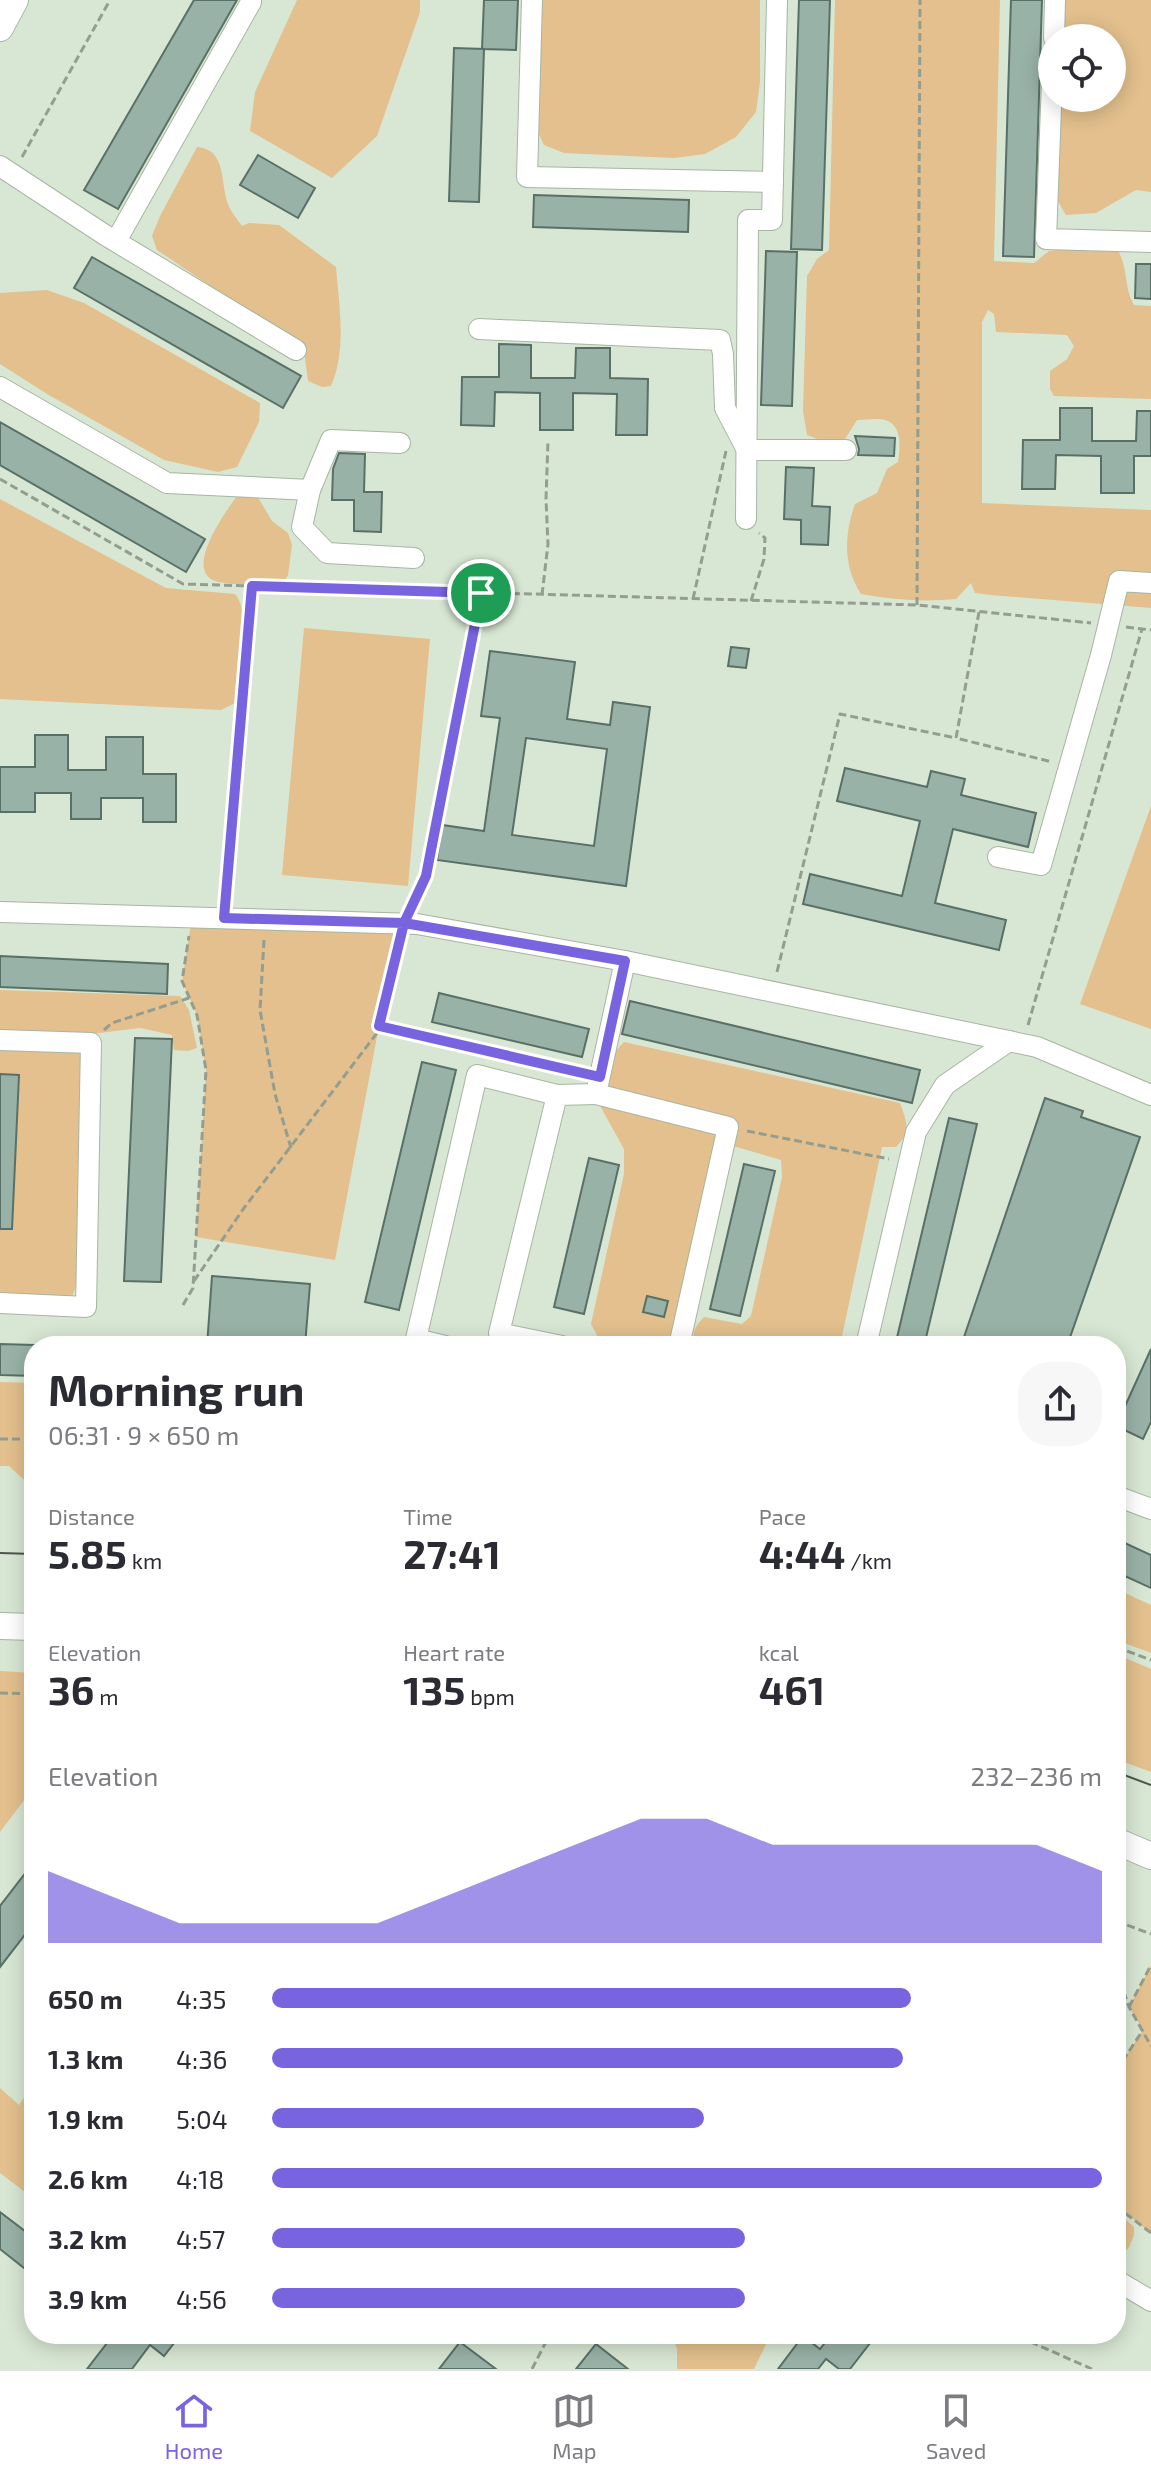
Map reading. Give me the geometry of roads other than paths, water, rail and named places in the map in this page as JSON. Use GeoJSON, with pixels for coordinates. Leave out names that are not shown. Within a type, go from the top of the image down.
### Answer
{"type":"FeatureCollection","features":[{"type":"Feature","properties":{"kind":"main road"},"geometry":{"type":"LineString","coordinates":[[0,28],[15,0]]}},
{"type":"Feature","properties":{"kind":"main road"},"geometry":{"type":"LineString","coordinates":[[0,1626],[24,1627]]}},
{"type":"Feature","properties":{"kind":"main road"},"geometry":{"type":"LineString","coordinates":[[1126,1845],[1151,1856]]}},
{"type":"Feature","properties":{"kind":"lane"},"geometry":{"type":"LineString","coordinates":[[116,241],[251,0]]}},
{"type":"Feature","properties":{"kind":"lane"},"geometry":{"type":"LineString","coordinates":[[532,0],[527,177],[773,182]]}},
{"type":"Feature","properties":{"kind":"lane"},"geometry":{"type":"LineString","coordinates":[[746,519],[743,442],[748,220],[772,220],[777,0]]}},
{"type":"Feature","properties":{"kind":"lane"},"geometry":{"type":"LineString","coordinates":[[1054,24],[1055,0]]}},
{"type":"Feature","properties":{"kind":"lane"},"geometry":{"type":"LineString","coordinates":[[1051,112],[1046,239],[1151,242]]}},
{"type":"Feature","properties":{"kind":"lane"},"geometry":{"type":"LineString","coordinates":[[6,170],[296,350]]}},
{"type":"Feature","properties":{"kind":"lane"},"geometry":{"type":"LineString","coordinates":[[479,329],[720,340],[725,408],[743,442]]}},
{"type":"Feature","properties":{"kind":"lane"},"geometry":{"type":"LineString","coordinates":[[0,387],[167,483],[310,490]]}},
{"type":"Feature","properties":{"kind":"lane"},"geometry":{"type":"LineString","coordinates":[[400,443],[331,440],[310,490],[302,527],[327,553],[414,558]]}},
{"type":"Feature","properties":{"kind":"lane"},"geometry":{"type":"LineString","coordinates":[[743,442],[846,450]]}},
{"type":"Feature","properties":{"kind":"lane"},"geometry":{"type":"LineString","coordinates":[[998,857],[1041,865],[1119,581],[1151,583]]}},
{"type":"Feature","properties":{"kind":"lane"},"geometry":{"type":"LineString","coordinates":[[0,912],[404,923],[625,961],[1037,1047],[1151,1095]]}},
{"type":"Feature","properties":{"kind":"lane"},"geometry":{"type":"LineString","coordinates":[[598,1085],[625,961]]}},
{"type":"Feature","properties":{"kind":"lane"},"geometry":{"type":"LineString","coordinates":[[0,1040],[91,1043],[86,1307],[0,1303]]}},
{"type":"Feature","properties":{"kind":"lane"},"geometry":{"type":"LineString","coordinates":[[868,1336],[916,1132],[945,1085],[1016,1043]]}},
{"type":"Feature","properties":{"kind":"lane"},"geometry":{"type":"LineString","coordinates":[[417,1336],[477,1075],[557,1095],[598,1085],[728,1127],[681,1336]]}},
{"type":"Feature","properties":{"kind":"lane"},"geometry":{"type":"LineString","coordinates":[[497,1336],[557,1095]]}},
{"type":"Feature","properties":{"kind":"lane"},"geometry":{"type":"LineString","coordinates":[[1126,1500],[1151,1509]]}},
{"type":"Feature","properties":{"kind":"lane"},"geometry":{"type":"LineString","coordinates":[[1126,2286],[1151,2301]]}},
{"type":"Feature","properties":{"kind":"tram line"},"geometry":{"type":"LineString","coordinates":[[0,1553],[24,1554]]}},
{"type":"Feature","properties":{"kind":"tram line"},"geometry":{"type":"LineString","coordinates":[[1126,1776],[1151,1785]]}}]}
